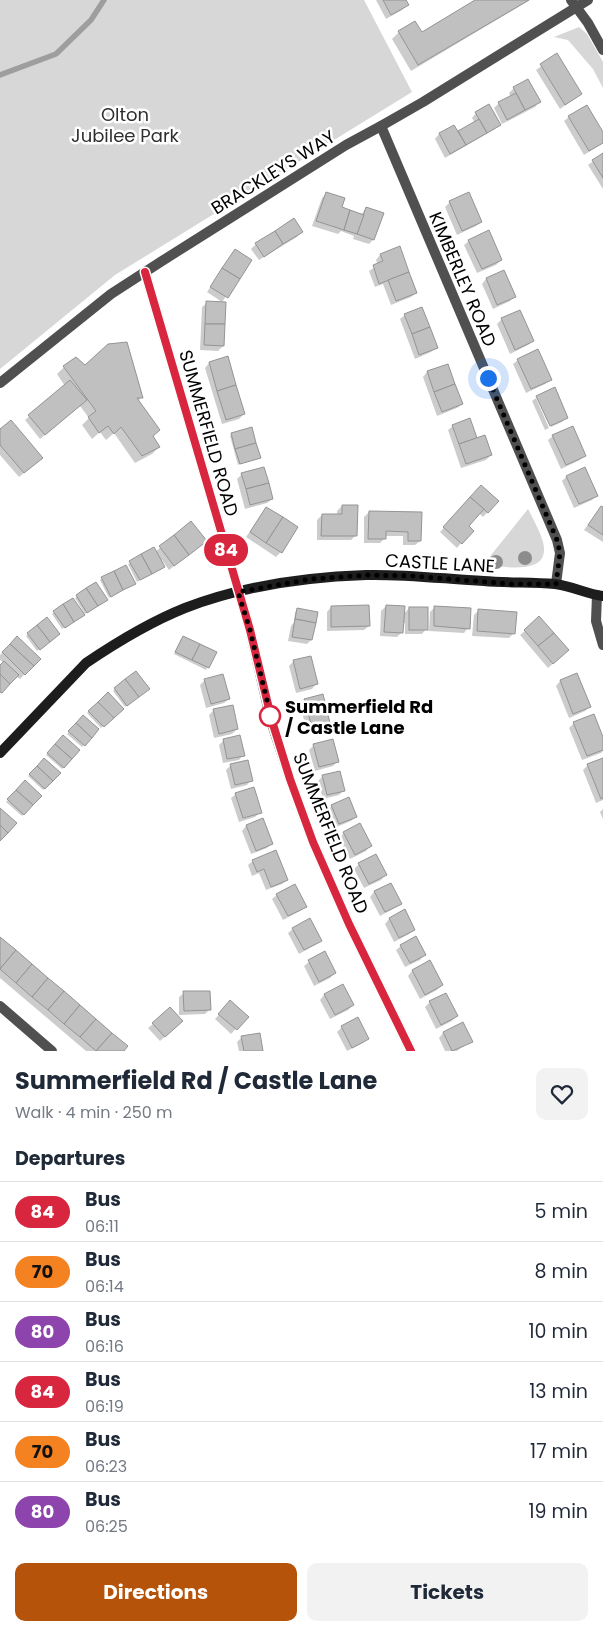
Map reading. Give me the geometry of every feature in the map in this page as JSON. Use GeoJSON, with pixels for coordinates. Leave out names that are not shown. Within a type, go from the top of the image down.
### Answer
{"type":"FeatureCollection","features":[{"type":"Feature","properties":{"kind":"street","name":"BRACKLEYS WAY"},"geometry":{"type":"LineString","coordinates":[[0,383],[111,294],[346,144],[381,126],[573,4],[588,0]]}},
{"type":"Feature","properties":{"kind":"street"},"geometry":{"type":"LineString","coordinates":[[573,4],[588,23],[603,50]]}},
{"type":"Feature","properties":{"kind":"street","name":"KIMBERLEY ROAD"},"geometry":{"type":"LineString","coordinates":[[381,126],[557,540],[560,553],[556,584]]}},
{"type":"Feature","properties":{"kind":"street","name":"SUMMERFIELD ROAD"},"geometry":{"type":"LineString","coordinates":[[145,272],[250,630],[272,721],[290,779],[313,842],[349,924],[411,1051]]}},
{"type":"Feature","properties":{"kind":"street","name":"CASTLE LANE"},"geometry":{"type":"LineString","coordinates":[[0,753],[86,663],[128,635],[185,608],[238,592],[311,579],[368,575],[413,576],[511,584],[556,584],[600,596]]}},
{"type":"Feature","properties":{"kind":"street"},"geometry":{"type":"LineString","coordinates":[[600,596],[596,621],[603,645]]}},
{"type":"Feature","properties":{"kind":"street"},"geometry":{"type":"LineString","coordinates":[[0,1006],[52,1051]]}},
{"type":"Feature","properties":{"kind":"green space","name":"Olton Jubilee Park"},"geometry":{"type":"Polygon","coordinates":[[[0,0],[364,0],[412,92],[115,275],[0,369],[0,0]]]}},
{"type":"Feature","properties":{"kind":"green space"},"geometry":{"type":"Polygon","coordinates":[[[579,27],[587,34],[603,62],[603,88],[593,69],[568,40],[554,37],[579,27]]]}},
{"type":"Feature","properties":{"kind":"green space"},"geometry":{"type":"Polygon","coordinates":[[[528,509],[543,542],[544,553],[540,560],[533,565],[524,567],[483,565],[528,509]]]}},
{"type":"Feature","properties":{"kind":"building"},"geometry":{"type":"Polygon","coordinates":[[[383,0],[406,0],[409,5],[391,15],[383,0]]]}},
{"type":"Feature","properties":{"kind":"building"},"geometry":{"type":"Polygon","coordinates":[[[475,0],[529,0],[418,65],[398,31],[415,21],[422,32],[475,0]]]}},
{"type":"Feature","properties":{"kind":"building"},"geometry":{"type":"Polygon","coordinates":[[[557,53],[582,94],[565,105],[540,64],[557,53]]]}},
{"type":"Feature","properties":{"kind":"building"},"geometry":{"type":"Polygon","coordinates":[[[528,79],[541,102],[525,110],[513,87],[528,79]]]}},
{"type":"Feature","properties":{"kind":"building"},"geometry":{"type":"Polygon","coordinates":[[[516,93],[525,110],[507,120],[498,102],[516,93]]]}},
{"type":"Feature","properties":{"kind":"building"},"geometry":{"type":"Polygon","coordinates":[[[489,104],[501,125],[487,133],[475,112],[489,104]]]}},
{"type":"Feature","properties":{"kind":"building"},"geometry":{"type":"Polygon","coordinates":[[[587,105],[603,132],[603,143],[589,151],[568,116],[587,105]]]}},
{"type":"Feature","properties":{"kind":"building"},"geometry":{"type":"Polygon","coordinates":[[[479,119],[487,133],[466,145],[458,131],[479,119]]]}},
{"type":"Feature","properties":{"kind":"building"},"geometry":{"type":"Polygon","coordinates":[[[454,125],[466,145],[450,154],[439,133],[454,125]]]}},
{"type":"Feature","properties":{"kind":"building"},"geometry":{"type":"Polygon","coordinates":[[[603,153],[603,178],[592,160],[603,153]]]}},
{"type":"Feature","properties":{"kind":"building"},"geometry":{"type":"Polygon","coordinates":[[[326,192],[345,198],[342,207],[350,210],[344,230],[316,221],[326,192]]]}},
{"type":"Feature","properties":{"kind":"building"},"geometry":{"type":"Polygon","coordinates":[[[469,192],[482,222],[462,231],[449,201],[469,192]]]}},
{"type":"Feature","properties":{"kind":"building"},"geometry":{"type":"Polygon","coordinates":[[[366,207],[384,213],[374,240],[357,234],[366,207]]]}},
{"type":"Feature","properties":{"kind":"building"},"geometry":{"type":"Polygon","coordinates":[[[350,210],[364,215],[357,234],[344,230],[350,210]]]}},
{"type":"Feature","properties":{"kind":"building"},"geometry":{"type":"Polygon","coordinates":[[[294,218],[303,232],[283,244],[275,231],[294,218]]]}},
{"type":"Feature","properties":{"kind":"building"},"geometry":{"type":"Polygon","coordinates":[[[489,230],[502,260],[482,269],[468,240],[489,230]]]}},
{"type":"Feature","properties":{"kind":"building"},"geometry":{"type":"Polygon","coordinates":[[[275,231],[283,244],[264,257],[255,243],[275,231]]]}},
{"type":"Feature","properties":{"kind":"building"},"geometry":{"type":"Polygon","coordinates":[[[400,246],[409,272],[379,284],[373,265],[383,261],[380,254],[400,246]]]}},
{"type":"Feature","properties":{"kind":"building"},"geometry":{"type":"Polygon","coordinates":[[[235,249],[252,260],[240,279],[222,268],[235,249]]]}},
{"type":"Feature","properties":{"kind":"building"},"geometry":{"type":"Polygon","coordinates":[[[222,268],[240,279],[228,298],[210,287],[222,268]]]}},
{"type":"Feature","properties":{"kind":"building"},"geometry":{"type":"Polygon","coordinates":[[[504,270],[516,297],[497,305],[486,278],[504,270]]]}},
{"type":"Feature","properties":{"kind":"building"},"geometry":{"type":"Polygon","coordinates":[[[409,272],[417,293],[396,301],[388,280],[409,272]]]}},
{"type":"Feature","properties":{"kind":"building"},"geometry":{"type":"Polygon","coordinates":[[[206,301],[226,302],[225,324],[205,324],[206,301]]]}},
{"type":"Feature","properties":{"kind":"building"},"geometry":{"type":"Polygon","coordinates":[[[422,307],[430,327],[412,334],[404,314],[422,307]]]}},
{"type":"Feature","properties":{"kind":"building"},"geometry":{"type":"Polygon","coordinates":[[[520,310],[534,341],[515,350],[501,318],[520,310]]]}},
{"type":"Feature","properties":{"kind":"building"},"geometry":{"type":"Polygon","coordinates":[[[205,324],[225,324],[224,346],[204,345],[205,324]]]}},
{"type":"Feature","properties":{"kind":"building"},"geometry":{"type":"Polygon","coordinates":[[[430,327],[438,348],[419,355],[412,334],[430,327]]]}},
{"type":"Feature","properties":{"kind":"building"},"geometry":{"type":"Polygon","coordinates":[[[127,342],[143,398],[137,398],[160,430],[153,436],[160,447],[142,456],[121,427],[114,434],[108,426],[99,433],[88,417],[96,411],[63,366],[76,357],[85,365],[108,344],[127,342]]]}},
{"type":"Feature","properties":{"kind":"building"},"geometry":{"type":"Polygon","coordinates":[[[538,349],[552,380],[531,389],[517,359],[538,349]]]}},
{"type":"Feature","properties":{"kind":"building"},"geometry":{"type":"Polygon","coordinates":[[[228,356],[236,385],[217,391],[209,362],[228,356]]]}},
{"type":"Feature","properties":{"kind":"building"},"geometry":{"type":"Polygon","coordinates":[[[448,364],[455,384],[434,392],[427,371],[448,364]]]}},
{"type":"Feature","properties":{"kind":"building"},"geometry":{"type":"Polygon","coordinates":[[[70,380],[87,400],[45,435],[28,415],[70,380]]]}},
{"type":"Feature","properties":{"kind":"building"},"geometry":{"type":"Polygon","coordinates":[[[455,384],[463,404],[442,412],[434,392],[455,384]]]}},
{"type":"Feature","properties":{"kind":"building"},"geometry":{"type":"Polygon","coordinates":[[[236,385],[245,414],[226,420],[217,391],[236,385]]]}},
{"type":"Feature","properties":{"kind":"building"},"geometry":{"type":"Polygon","coordinates":[[[555,387],[568,418],[550,426],[536,396],[555,387]]]}},
{"type":"Feature","properties":{"kind":"building"},"geometry":{"type":"Polygon","coordinates":[[[470,418],[477,438],[459,444],[452,425],[470,418]]]}},
{"type":"Feature","properties":{"kind":"building"},"geometry":{"type":"Polygon","coordinates":[[[11,420],[43,458],[24,473],[0,445],[0,429],[11,420]]]}},
{"type":"Feature","properties":{"kind":"building"},"geometry":{"type":"Polygon","coordinates":[[[573,426],[586,456],[566,465],[552,435],[573,426]]]}},
{"type":"Feature","properties":{"kind":"building"},"geometry":{"type":"Polygon","coordinates":[[[252,427],[256,443],[235,449],[231,433],[252,427]]]}},
{"type":"Feature","properties":{"kind":"building"},"geometry":{"type":"Polygon","coordinates":[[[485,435],[492,455],[466,464],[459,444],[485,435]]]}},
{"type":"Feature","properties":{"kind":"building"},"geometry":{"type":"Polygon","coordinates":[[[256,443],[261,458],[240,464],[235,449],[256,443]]]}},
{"type":"Feature","properties":{"kind":"building"},"geometry":{"type":"Polygon","coordinates":[[[264,467],[269,483],[246,489],[241,473],[264,467]]]}},
{"type":"Feature","properties":{"kind":"building"},"geometry":{"type":"Polygon","coordinates":[[[585,467],[598,496],[579,504],[566,476],[585,467]]]}},
{"type":"Feature","properties":{"kind":"building"},"geometry":{"type":"Polygon","coordinates":[[[269,483],[273,499],[250,505],[246,489],[269,483]]]}},
{"type":"Feature","properties":{"kind":"building"},"geometry":{"type":"Polygon","coordinates":[[[481,485],[499,501],[488,513],[470,497],[481,485]]]}},
{"type":"Feature","properties":{"kind":"building"},"geometry":{"type":"Polygon","coordinates":[[[470,497],[484,509],[469,526],[474,531],[462,544],[443,527],[470,497]]]}},
{"type":"Feature","properties":{"kind":"building"},"geometry":{"type":"Polygon","coordinates":[[[342,505],[358,505],[357,536],[321,536],[322,514],[342,514],[342,505]]]}},
{"type":"Feature","properties":{"kind":"building"},"geometry":{"type":"Polygon","coordinates":[[[601,506],[603,507],[603,535],[588,525],[601,506]]]}},
{"type":"Feature","properties":{"kind":"building"},"geometry":{"type":"Polygon","coordinates":[[[266,507],[283,517],[266,543],[250,532],[266,507]]]}},
{"type":"Feature","properties":{"kind":"building"},"geometry":{"type":"Polygon","coordinates":[[[369,511],[422,512],[421,541],[408,541],[408,532],[386,531],[386,539],[368,539],[369,511]]]}},
{"type":"Feature","properties":{"kind":"building"},"geometry":{"type":"Polygon","coordinates":[[[283,517],[298,527],[282,553],[266,543],[283,517]]]}},
{"type":"Feature","properties":{"kind":"building"},"geometry":{"type":"Polygon","coordinates":[[[191,521],[207,541],[189,555],[174,535],[191,521]]]}},
{"type":"Feature","properties":{"kind":"building"},"geometry":{"type":"Polygon","coordinates":[[[174,535],[189,555],[174,566],[159,546],[174,535]]]}},
{"type":"Feature","properties":{"kind":"building"},"geometry":{"type":"Polygon","coordinates":[[[154,547],[165,567],[152,574],[141,554],[154,547]]]}},
{"type":"Feature","properties":{"kind":"building"},"geometry":{"type":"Polygon","coordinates":[[[141,554],[152,574],[140,580],[129,561],[141,554]]]}},
{"type":"Feature","properties":{"kind":"building"},"geometry":{"type":"Polygon","coordinates":[[[126,565],[136,584],[123,590],[114,571],[126,565]]]}},
{"type":"Feature","properties":{"kind":"building"},"geometry":{"type":"Polygon","coordinates":[[[114,571],[123,590],[111,597],[101,577],[114,571]]]}},
{"type":"Feature","properties":{"kind":"building"},"geometry":{"type":"Polygon","coordinates":[[[96,582],[108,600],[98,606],[86,588],[96,582]]]}},
{"type":"Feature","properties":{"kind":"building"},"geometry":{"type":"Polygon","coordinates":[[[86,588],[98,606],[87,613],[76,595],[86,588]]]}},
{"type":"Feature","properties":{"kind":"building"},"geometry":{"type":"Polygon","coordinates":[[[73,598],[85,615],[74,622],[63,604],[73,598]]]}},
{"type":"Feature","properties":{"kind":"building"},"geometry":{"type":"Polygon","coordinates":[[[63,604],[74,622],[65,628],[53,611],[63,604]]]}},
{"type":"Feature","properties":{"kind":"building"},"geometry":{"type":"Polygon","coordinates":[[[369,605],[370,626],[331,627],[331,606],[369,605]]]}},
{"type":"Feature","properties":{"kind":"building"},"geometry":{"type":"Polygon","coordinates":[[[386,605],[405,606],[403,633],[384,632],[386,605]]]}},
{"type":"Feature","properties":{"kind":"building"},"geometry":{"type":"Polygon","coordinates":[[[434,606],[471,608],[470,629],[434,626],[434,606]]]}},
{"type":"Feature","properties":{"kind":"building"},"geometry":{"type":"Polygon","coordinates":[[[409,607],[428,607],[428,630],[409,630],[409,607]]]}},
{"type":"Feature","properties":{"kind":"building"},"geometry":{"type":"Polygon","coordinates":[[[297,608],[318,612],[316,623],[295,619],[297,608]]]}},
{"type":"Feature","properties":{"kind":"building"},"geometry":{"type":"Polygon","coordinates":[[[478,609],[517,612],[515,634],[477,631],[478,609]]]}},
{"type":"Feature","properties":{"kind":"building"},"geometry":{"type":"Polygon","coordinates":[[[539,616],[554,633],[538,646],[524,630],[539,616]]]}},
{"type":"Feature","properties":{"kind":"building"},"geometry":{"type":"Polygon","coordinates":[[[47,617],[60,634],[50,642],[37,625],[47,617]]]}},
{"type":"Feature","properties":{"kind":"building"},"geometry":{"type":"Polygon","coordinates":[[[295,619],[316,623],[312,640],[292,637],[295,619]]]}},
{"type":"Feature","properties":{"kind":"building"},"geometry":{"type":"Polygon","coordinates":[[[37,625],[50,642],[40,650],[27,633],[37,625]]]}},
{"type":"Feature","properties":{"kind":"building"},"geometry":{"type":"Polygon","coordinates":[[[554,633],[569,650],[553,664],[538,646],[554,633]]]}},
{"type":"Feature","properties":{"kind":"building"},"geometry":{"type":"Polygon","coordinates":[[[17,636],[41,659],[34,666],[10,644],[17,636]]]}},
{"type":"Feature","properties":{"kind":"building"},"geometry":{"type":"Polygon","coordinates":[[[183,636],[200,644],[192,660],[175,652],[183,636]]]}},
{"type":"Feature","properties":{"kind":"building"},"geometry":{"type":"Polygon","coordinates":[[[10,644],[34,666],[25,675],[2,652],[10,644]]]}},
{"type":"Feature","properties":{"kind":"building"},"geometry":{"type":"Polygon","coordinates":[[[200,644],[217,652],[209,668],[192,660],[200,644]]]}},
{"type":"Feature","properties":{"kind":"building"},"geometry":{"type":"Polygon","coordinates":[[[311,656],[318,684],[300,689],[293,660],[311,656]]]}},
{"type":"Feature","properties":{"kind":"building"},"geometry":{"type":"Polygon","coordinates":[[[4,661],[19,675],[10,684],[0,674],[0,665],[4,661]]]}},
{"type":"Feature","properties":{"kind":"building"},"geometry":{"type":"Polygon","coordinates":[[[136,671],[150,689],[139,697],[125,679],[136,671]]]}},
{"type":"Feature","properties":{"kind":"building"},"geometry":{"type":"Polygon","coordinates":[[[577,673],[591,707],[573,714],[560,680],[577,673]]]}},
{"type":"Feature","properties":{"kind":"building"},"geometry":{"type":"Polygon","coordinates":[[[0,674],[10,684],[2,693],[0,692],[0,674]]]}},
{"type":"Feature","properties":{"kind":"building"},"geometry":{"type":"Polygon","coordinates":[[[223,674],[230,699],[211,704],[204,679],[223,674]]]}},
{"type":"Feature","properties":{"kind":"building"},"geometry":{"type":"Polygon","coordinates":[[[125,679],[139,697],[127,706],[114,688],[125,679]]]}},
{"type":"Feature","properties":{"kind":"building"},"geometry":{"type":"Polygon","coordinates":[[[108,692],[124,709],[114,718],[98,702],[108,692]]]}},
{"type":"Feature","properties":{"kind":"building"},"geometry":{"type":"Polygon","coordinates":[[[323,694],[330,723],[312,727],[304,699],[323,694]]]}},
{"type":"Feature","properties":{"kind":"building"},"geometry":{"type":"Polygon","coordinates":[[[98,702],[114,718],[104,727],[88,711],[98,702]]]}},
{"type":"Feature","properties":{"kind":"building"},"geometry":{"type":"Polygon","coordinates":[[[233,705],[238,729],[219,734],[213,709],[233,705]]]}},
{"type":"Feature","properties":{"kind":"building"},"geometry":{"type":"Polygon","coordinates":[[[594,714],[603,737],[603,750],[587,756],[573,722],[594,714]]]}},
{"type":"Feature","properties":{"kind":"building"},"geometry":{"type":"Polygon","coordinates":[[[83,715],[99,729],[92,738],[76,723],[83,715]]]}},
{"type":"Feature","properties":{"kind":"building"},"geometry":{"type":"Polygon","coordinates":[[[76,723],[92,738],[85,746],[68,731],[76,723]]]}},
{"type":"Feature","properties":{"kind":"building"},"geometry":{"type":"Polygon","coordinates":[[[63,735],[80,750],[72,759],[55,744],[63,735]]]}},
{"type":"Feature","properties":{"kind":"building"},"geometry":{"type":"Polygon","coordinates":[[[240,735],[245,756],[227,759],[223,739],[240,735]]]}},
{"type":"Feature","properties":{"kind":"building"},"geometry":{"type":"Polygon","coordinates":[[[333,739],[339,762],[319,767],[313,744],[333,739]]]}},
{"type":"Feature","properties":{"kind":"building"},"geometry":{"type":"Polygon","coordinates":[[[55,744],[72,759],[64,768],[47,753],[55,744]]]}},
{"type":"Feature","properties":{"kind":"building"},"geometry":{"type":"Polygon","coordinates":[[[44,758],[61,773],[53,781],[37,766],[44,758]]]}},
{"type":"Feature","properties":{"kind":"building"},"geometry":{"type":"Polygon","coordinates":[[[603,758],[603,798],[601,799],[587,764],[603,758]]]}},
{"type":"Feature","properties":{"kind":"building"},"geometry":{"type":"Polygon","coordinates":[[[248,760],[253,781],[235,785],[230,764],[248,760]]]}},
{"type":"Feature","properties":{"kind":"building"},"geometry":{"type":"Polygon","coordinates":[[[37,766],[53,781],[45,789],[29,774],[37,766]]]}},
{"type":"Feature","properties":{"kind":"building"},"geometry":{"type":"Polygon","coordinates":[[[340,771],[345,791],[327,795],[322,775],[340,771]]]}},
{"type":"Feature","properties":{"kind":"building"},"geometry":{"type":"Polygon","coordinates":[[[25,780],[42,796],[33,805],[16,790],[25,780]]]}},
{"type":"Feature","properties":{"kind":"building"},"geometry":{"type":"Polygon","coordinates":[[[254,787],[262,813],[243,818],[235,793],[254,787]]]}},
{"type":"Feature","properties":{"kind":"building"},"geometry":{"type":"Polygon","coordinates":[[[16,790],[33,805],[24,815],[7,799],[16,790]]]}},
{"type":"Feature","properties":{"kind":"building"},"geometry":{"type":"Polygon","coordinates":[[[349,797],[357,817],[339,824],[331,805],[349,797]]]}},
{"type":"Feature","properties":{"kind":"building"},"geometry":{"type":"Polygon","coordinates":[[[0,808],[17,823],[8,833],[0,825],[0,808]]]}},
{"type":"Feature","properties":{"kind":"building"},"geometry":{"type":"Polygon","coordinates":[[[263,818],[273,844],[256,851],[246,825],[263,818]]]}},
{"type":"Feature","properties":{"kind":"building"},"geometry":{"type":"Polygon","coordinates":[[[360,823],[372,846],[355,855],[343,832],[360,823]]]}},
{"type":"Feature","properties":{"kind":"building"},"geometry":{"type":"Polygon","coordinates":[[[0,825],[8,833],[0,841],[0,825]]]}},
{"type":"Feature","properties":{"kind":"building"},"geometry":{"type":"Polygon","coordinates":[[[276,850],[288,880],[271,887],[264,869],[257,872],[252,860],[276,850]]]}},
{"type":"Feature","properties":{"kind":"building"},"geometry":{"type":"Polygon","coordinates":[[[376,854],[387,875],[369,884],[358,863],[376,854]]]}},
{"type":"Feature","properties":{"kind":"building"},"geometry":{"type":"Polygon","coordinates":[[[391,883],[402,904],[385,912],[374,891],[391,883]]]}},
{"type":"Feature","properties":{"kind":"building"},"geometry":{"type":"Polygon","coordinates":[[[295,884],[307,907],[288,916],[276,894],[295,884]]]}},
{"type":"Feature","properties":{"kind":"building"},"geometry":{"type":"Polygon","coordinates":[[[405,909],[415,930],[399,938],[389,918],[405,909]]]}},
{"type":"Feature","properties":{"kind":"building"},"geometry":{"type":"Polygon","coordinates":[[[310,918],[322,941],[304,950],[292,928],[310,918]]]}},
{"type":"Feature","properties":{"kind":"building"},"geometry":{"type":"Polygon","coordinates":[[[416,936],[426,955],[410,963],[400,945],[416,936]]]}},
{"type":"Feature","properties":{"kind":"building"},"geometry":{"type":"Polygon","coordinates":[[[0,937],[16,950],[0,969],[0,937]]]}},
{"type":"Feature","properties":{"kind":"building"},"geometry":{"type":"Polygon","coordinates":[[[16,950],[32,964],[16,983],[0,969],[16,950]]]}},
{"type":"Feature","properties":{"kind":"building"},"geometry":{"type":"Polygon","coordinates":[[[325,951],[336,973],[319,982],[308,960],[325,951]]]}},
{"type":"Feature","properties":{"kind":"building"},"geometry":{"type":"Polygon","coordinates":[[[430,960],[443,985],[425,995],[412,970],[430,960]]]}},
{"type":"Feature","properties":{"kind":"building"},"geometry":{"type":"Polygon","coordinates":[[[32,964],[48,978],[32,997],[16,983],[32,964]]]}},
{"type":"Feature","properties":{"kind":"building"},"geometry":{"type":"Polygon","coordinates":[[[48,978],[64,991],[48,1010],[32,997],[48,978]]]}},
{"type":"Feature","properties":{"kind":"building"},"geometry":{"type":"Polygon","coordinates":[[[343,984],[354,1005],[335,1015],[324,994],[343,984]]]}},
{"type":"Feature","properties":{"kind":"building"},"geometry":{"type":"Polygon","coordinates":[[[64,991],[80,1005],[64,1024],[48,1010],[64,991]]]}},
{"type":"Feature","properties":{"kind":"building"},"geometry":{"type":"Polygon","coordinates":[[[183,991],[210,991],[211,1010],[184,1011],[183,991]]]}},
{"type":"Feature","properties":{"kind":"building"},"geometry":{"type":"Polygon","coordinates":[[[446,993],[458,1016],[441,1025],[429,1001],[446,993]]]}},
{"type":"Feature","properties":{"kind":"building"},"geometry":{"type":"Polygon","coordinates":[[[230,1000],[249,1017],[237,1030],[218,1014],[230,1000]]]}},
{"type":"Feature","properties":{"kind":"building"},"geometry":{"type":"Polygon","coordinates":[[[80,1005],[96,1019],[80,1037],[64,1024],[80,1005]]]}},
{"type":"Feature","properties":{"kind":"building"},"geometry":{"type":"Polygon","coordinates":[[[170,1007],[183,1021],[165,1037],[152,1023],[170,1007]]]}},
{"type":"Feature","properties":{"kind":"building"},"geometry":{"type":"Polygon","coordinates":[[[358,1017],[369,1039],[352,1048],[341,1026],[358,1017]]]}},
{"type":"Feature","properties":{"kind":"building"},"geometry":{"type":"Polygon","coordinates":[[[96,1019],[112,1033],[96,1051],[80,1037],[96,1019]]]}},
{"type":"Feature","properties":{"kind":"building"},"geometry":{"type":"Polygon","coordinates":[[[463,1022],[473,1042],[452,1051],[443,1032],[463,1022]]]}},
{"type":"Feature","properties":{"kind":"building"},"geometry":{"type":"Polygon","coordinates":[[[112,1033],[128,1046],[124,1051],[96,1051],[112,1033]]]}},
{"type":"Feature","properties":{"kind":"building"},"geometry":{"type":"Polygon","coordinates":[[[260,1033],[263,1051],[244,1051],[241,1036],[260,1033]]]}},
{"type":"Feature","properties":{"kind":"waterway"},"geometry":{"type":"LineString","coordinates":[[0,75],[56,54],[91,20],[104,0]]}},
{"type":"Feature","properties":{"kind":"bus line","name":"84"},"geometry":{"type":"LineString","coordinates":[[145,272],[250,630],[272,721],[290,779],[313,842],[349,924],[411,1051]]}},
{"type":"Feature","properties":{"kind":"place","name":"Summerfield Rd / Castle Lane"},"geometry":{"type":"Point","coordinates":[270,716]}},
{"type":"Feature","properties":{"kind":"route"},"geometry":{"type":"LineString","coordinates":[[270,716],[272,721],[250,630],[238,592],[311,579],[368,575],[413,576],[511,584],[556,584],[560,553],[557,540],[488,378]]}}]}
